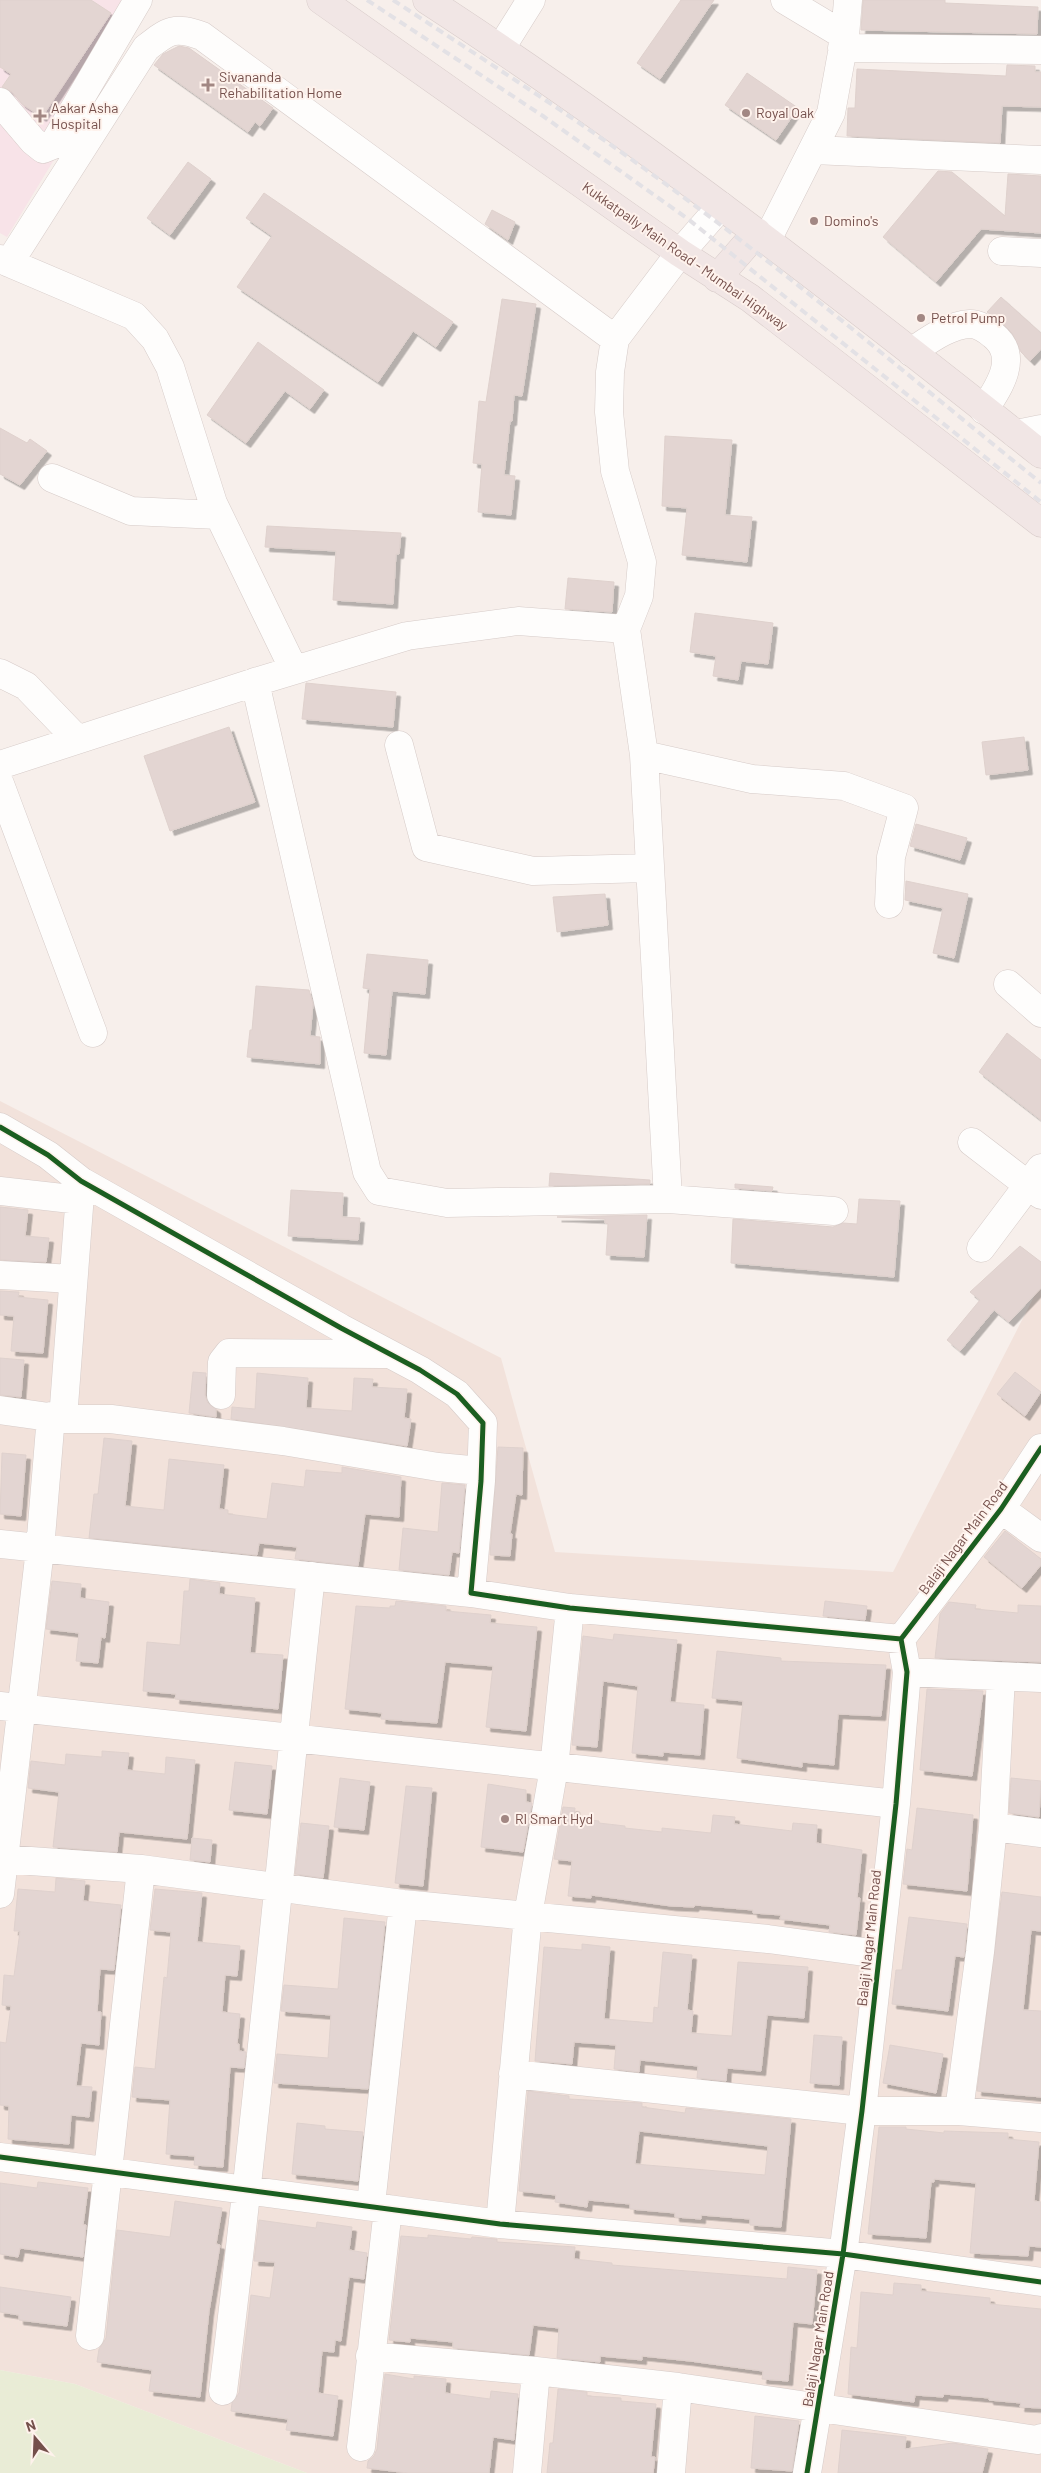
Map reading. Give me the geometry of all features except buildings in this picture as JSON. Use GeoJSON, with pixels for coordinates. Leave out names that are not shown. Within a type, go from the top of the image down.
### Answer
{"type":"FeatureCollection","features":[{"type":"Feature","properties":{"kind":"highway","name":"Kukkatpally Main Road - Mumbai Highway"},"geometry":{"type":"LineString","coordinates":[[321,0],[680,253],[750,298],[1041,523]]}},
{"type":"Feature","properties":{"kind":"highway"},"geometry":{"type":"LineString","coordinates":[[427,0],[501,48],[762,236],[984,410],[1028,432],[1041,454]]}},
{"type":"Feature","properties":{"kind":"highway"},"geometry":{"type":"LineString","coordinates":[[717,278],[762,236]]}},
{"type":"Feature","properties":{"kind":"street"},"geometry":{"type":"LineString","coordinates":[[0,102],[33,142],[43,149],[48,148],[57,140],[138,0]]}},
{"type":"Feature","properties":{"kind":"street"},"geometry":{"type":"LineString","coordinates":[[501,48],[531,0]]}},
{"type":"Feature","properties":{"kind":"street"},"geometry":{"type":"LineString","coordinates":[[785,0],[843,42],[1041,50]]}},
{"type":"Feature","properties":{"kind":"street"},"geometry":{"type":"LineString","coordinates":[[762,236],[832,113],[848,0]]}},
{"type":"Feature","properties":{"kind":"street"},"geometry":{"type":"LineString","coordinates":[[294,670],[218,514],[170,367],[155,339],[134,316],[4,261],[146,48],[164,34],[183,29],[202,36],[616,339]]}},
{"type":"Feature","properties":{"kind":"street"},"geometry":{"type":"LineString","coordinates":[[812,150],[1041,160]]}},
{"type":"Feature","properties":{"kind":"street"},"geometry":{"type":"LineString","coordinates":[[668,1199],[644,755],[626,629],[639,596],[642,562],[616,471],[609,412],[610,372],[616,339],[680,253],[721,206]]}},
{"type":"Feature","properties":{"kind":"street"},"geometry":{"type":"LineString","coordinates":[[1002,251],[1041,253]]}},
{"type":"Feature","properties":{"kind":"street"},"geometry":{"type":"LineString","coordinates":[[911,352],[951,328],[969,324],[980,325],[995,336],[1006,349],[1007,363],[1000,385],[984,410]]}},
{"type":"Feature","properties":{"kind":"street"},"geometry":{"type":"LineString","coordinates":[[52,478],[130,511],[218,514]]}},
{"type":"Feature","properties":{"kind":"street"},"geometry":{"type":"LineString","coordinates":[[0,765],[255,682],[407,636],[518,621],[626,629]]}},
{"type":"Feature","properties":{"kind":"street"},"geometry":{"type":"LineString","coordinates":[[0,673],[26,686],[77,739]]}},
{"type":"Feature","properties":{"kind":"street"},"geometry":{"type":"LineString","coordinates":[[255,682],[367,1172],[379,1191],[447,1203],[668,1199],[834,1211]]}},
{"type":"Feature","properties":{"kind":"street"},"geometry":{"type":"LineString","coordinates":[[399,744],[426,848],[533,871],[650,868]]}},
{"type":"Feature","properties":{"kind":"street"},"geometry":{"type":"LineString","coordinates":[[644,755],[752,779],[844,786],[904,808],[891,857],[889,904]]}},
{"type":"Feature","properties":{"kind":"street"},"geometry":{"type":"LineString","coordinates":[[0,784],[93,1033]]}},
{"type":"Feature","properties":{"kind":"street"},"geometry":{"type":"LineString","coordinates":[[1008,984],[1041,1013]]}},
{"type":"Feature","properties":{"kind":"street"},"geometry":{"type":"LineString","coordinates":[[0,1127],[48,1155],[80,1190],[420,1370],[457,1394],[483,1423],[482,1471],[471,1593]]}},
{"type":"Feature","properties":{"kind":"street"},"geometry":{"type":"LineString","coordinates":[[972,1142],[1037,1183],[981,1248]]}},
{"type":"Feature","properties":{"kind":"street"},"geometry":{"type":"LineString","coordinates":[[0,1191],[80,1190]]}},
{"type":"Feature","properties":{"kind":"street"},"geometry":{"type":"LineString","coordinates":[[0,1894],[11,1707],[40,1548],[74,1279],[80,1190]]}},
{"type":"Feature","properties":{"kind":"street"},"geometry":{"type":"LineString","coordinates":[[0,1275],[74,1279]]}},
{"type":"Feature","properties":{"kind":"street"},"geometry":{"type":"LineString","coordinates":[[221,1396],[222,1362],[229,1353],[389,1354]]}},
{"type":"Feature","properties":{"kind":"street"},"geometry":{"type":"LineString","coordinates":[[0,1410],[57,1418],[112,1419],[283,1441],[438,1467],[482,1471]]}},
{"type":"Feature","properties":{"kind":"street","name":"Balaji Nagar Main Road"},"geometry":{"type":"LineString","coordinates":[[808,2473],[843,2254],[862,2111],[896,1804],[907,1672],[901,1639],[1001,1509],[1041,1448]]}},
{"type":"Feature","properties":{"kind":"street"},"geometry":{"type":"LineString","coordinates":[[1001,1509],[1041,1538]]}},
{"type":"Feature","properties":{"kind":"street"},"geometry":{"type":"LineString","coordinates":[[0,1544],[471,1593],[570,1608],[901,1639]]}},
{"type":"Feature","properties":{"kind":"street"},"geometry":{"type":"LineString","coordinates":[[223,2391],[248,2190],[277,1887],[310,1576]]}},
{"type":"Feature","properties":{"kind":"street"},"geometry":{"type":"LineString","coordinates":[[500,2224],[528,1915],[554,1768],[570,1608]]}},
{"type":"Feature","properties":{"kind":"street"},"geometry":{"type":"LineString","coordinates":[[907,1672],[1041,1678]]}},
{"type":"Feature","properties":{"kind":"street"},"geometry":{"type":"LineString","coordinates":[[959,2112],[980,1952],[992,1827],[1001,1677]]}},
{"type":"Feature","properties":{"kind":"street"},"geometry":{"type":"LineString","coordinates":[[11,1707],[293,1740],[896,1804]]}},
{"type":"Feature","properties":{"kind":"street"},"geometry":{"type":"LineString","coordinates":[[992,1827],[1041,1833]]}},
{"type":"Feature","properties":{"kind":"street"},"geometry":{"type":"LineString","coordinates":[[3,1859],[141,1870],[403,1904],[768,1939],[879,1954]]}},
{"type":"Feature","properties":{"kind":"street"},"geometry":{"type":"LineString","coordinates":[[90,2336],[141,1870]]}},
{"type":"Feature","properties":{"kind":"street"},"geometry":{"type":"LineString","coordinates":[[361,2447],[370,2356],[403,1904]]}},
{"type":"Feature","properties":{"kind":"street"},"geometry":{"type":"LineString","coordinates":[[513,2074],[862,2111],[959,2112],[1041,2118]]}},
{"type":"Feature","properties":{"kind":"street"},"geometry":{"type":"LineString","coordinates":[[0,2157],[500,2224],[843,2254],[1041,2282]]}},
{"type":"Feature","properties":{"kind":"street"},"geometry":{"type":"LineString","coordinates":[[370,2356],[536,2371],[678,2387],[818,2406],[1036,2440],[1041,2438]]}},
{"type":"Feature","properties":{"kind":"street"},"geometry":{"type":"LineString","coordinates":[[527,2473],[536,2371]]}},
{"type":"Feature","properties":{"kind":"street"},"geometry":{"type":"LineString","coordinates":[[671,2473],[678,2387]]}},
{"type":"Feature","properties":{"kind":"shaded area","name":"Aakar Asha Hospital"},"geometry":{"type":"Polygon","coordinates":[[[0,0],[151,0],[7,237],[0,233],[0,0]]]}},
{"type":"Feature","properties":{"kind":"shaded area"},"geometry":{"type":"Polygon","coordinates":[[[0,1101],[501,1358],[555,1552],[893,1572],[1041,1283],[1041,2473],[307,2473],[75,2384],[0,2370],[0,1101]]]}},
{"type":"Feature","properties":{"kind":"green space"},"geometry":{"type":"Polygon","coordinates":[[[0,2370],[75,2384],[307,2473],[0,2473],[0,2370]]]}},
{"type":"Feature","properties":{"kind":"railway"},"geometry":{"type":"LineString","coordinates":[[367,0],[543,116],[688,219],[1041,502]]}},
{"type":"Feature","properties":{"kind":"railway"},"geometry":{"type":"LineString","coordinates":[[393,0],[591,131],[706,214],[803,289],[1041,483]]}},
{"type":"Feature","properties":{"kind":"cycle path"},"geometry":{"type":"LineString","coordinates":[[0,1127],[48,1155],[81,1181],[341,1328],[420,1370],[457,1394],[483,1423],[481,1481],[471,1593],[570,1608],[901,1639]]}},
{"type":"Feature","properties":{"kind":"cycle path"},"geometry":{"type":"LineString","coordinates":[[807,2473],[843,2254],[862,2111],[896,1804],[907,1672],[901,1639],[1001,1509],[1041,1448]]}},
{"type":"Feature","properties":{"kind":"cycle path"},"geometry":{"type":"LineString","coordinates":[[0,2157],[500,2224],[843,2254],[1041,2282]]}},
{"type":"Feature","properties":{"kind":"place","name":"Sivananda Rehabilitation Home"},"geometry":{"type":"Point","coordinates":[208,85]}},
{"type":"Feature","properties":{"kind":"place","name":"Royal Oak"},"geometry":{"type":"Point","coordinates":[746,113]}},
{"type":"Feature","properties":{"kind":"place","name":"Aakar Asha Hospital"},"geometry":{"type":"Point","coordinates":[40,116]}},
{"type":"Feature","properties":{"kind":"place","name":"Domino's"},"geometry":{"type":"Point","coordinates":[814,221]}},
{"type":"Feature","properties":{"kind":"place","name":"Petrol Pump"},"geometry":{"type":"Point","coordinates":[921,318]}},
{"type":"Feature","properties":{"kind":"place","name":"RI Smart Hyd"},"geometry":{"type":"Point","coordinates":[505,1819]}}]}
